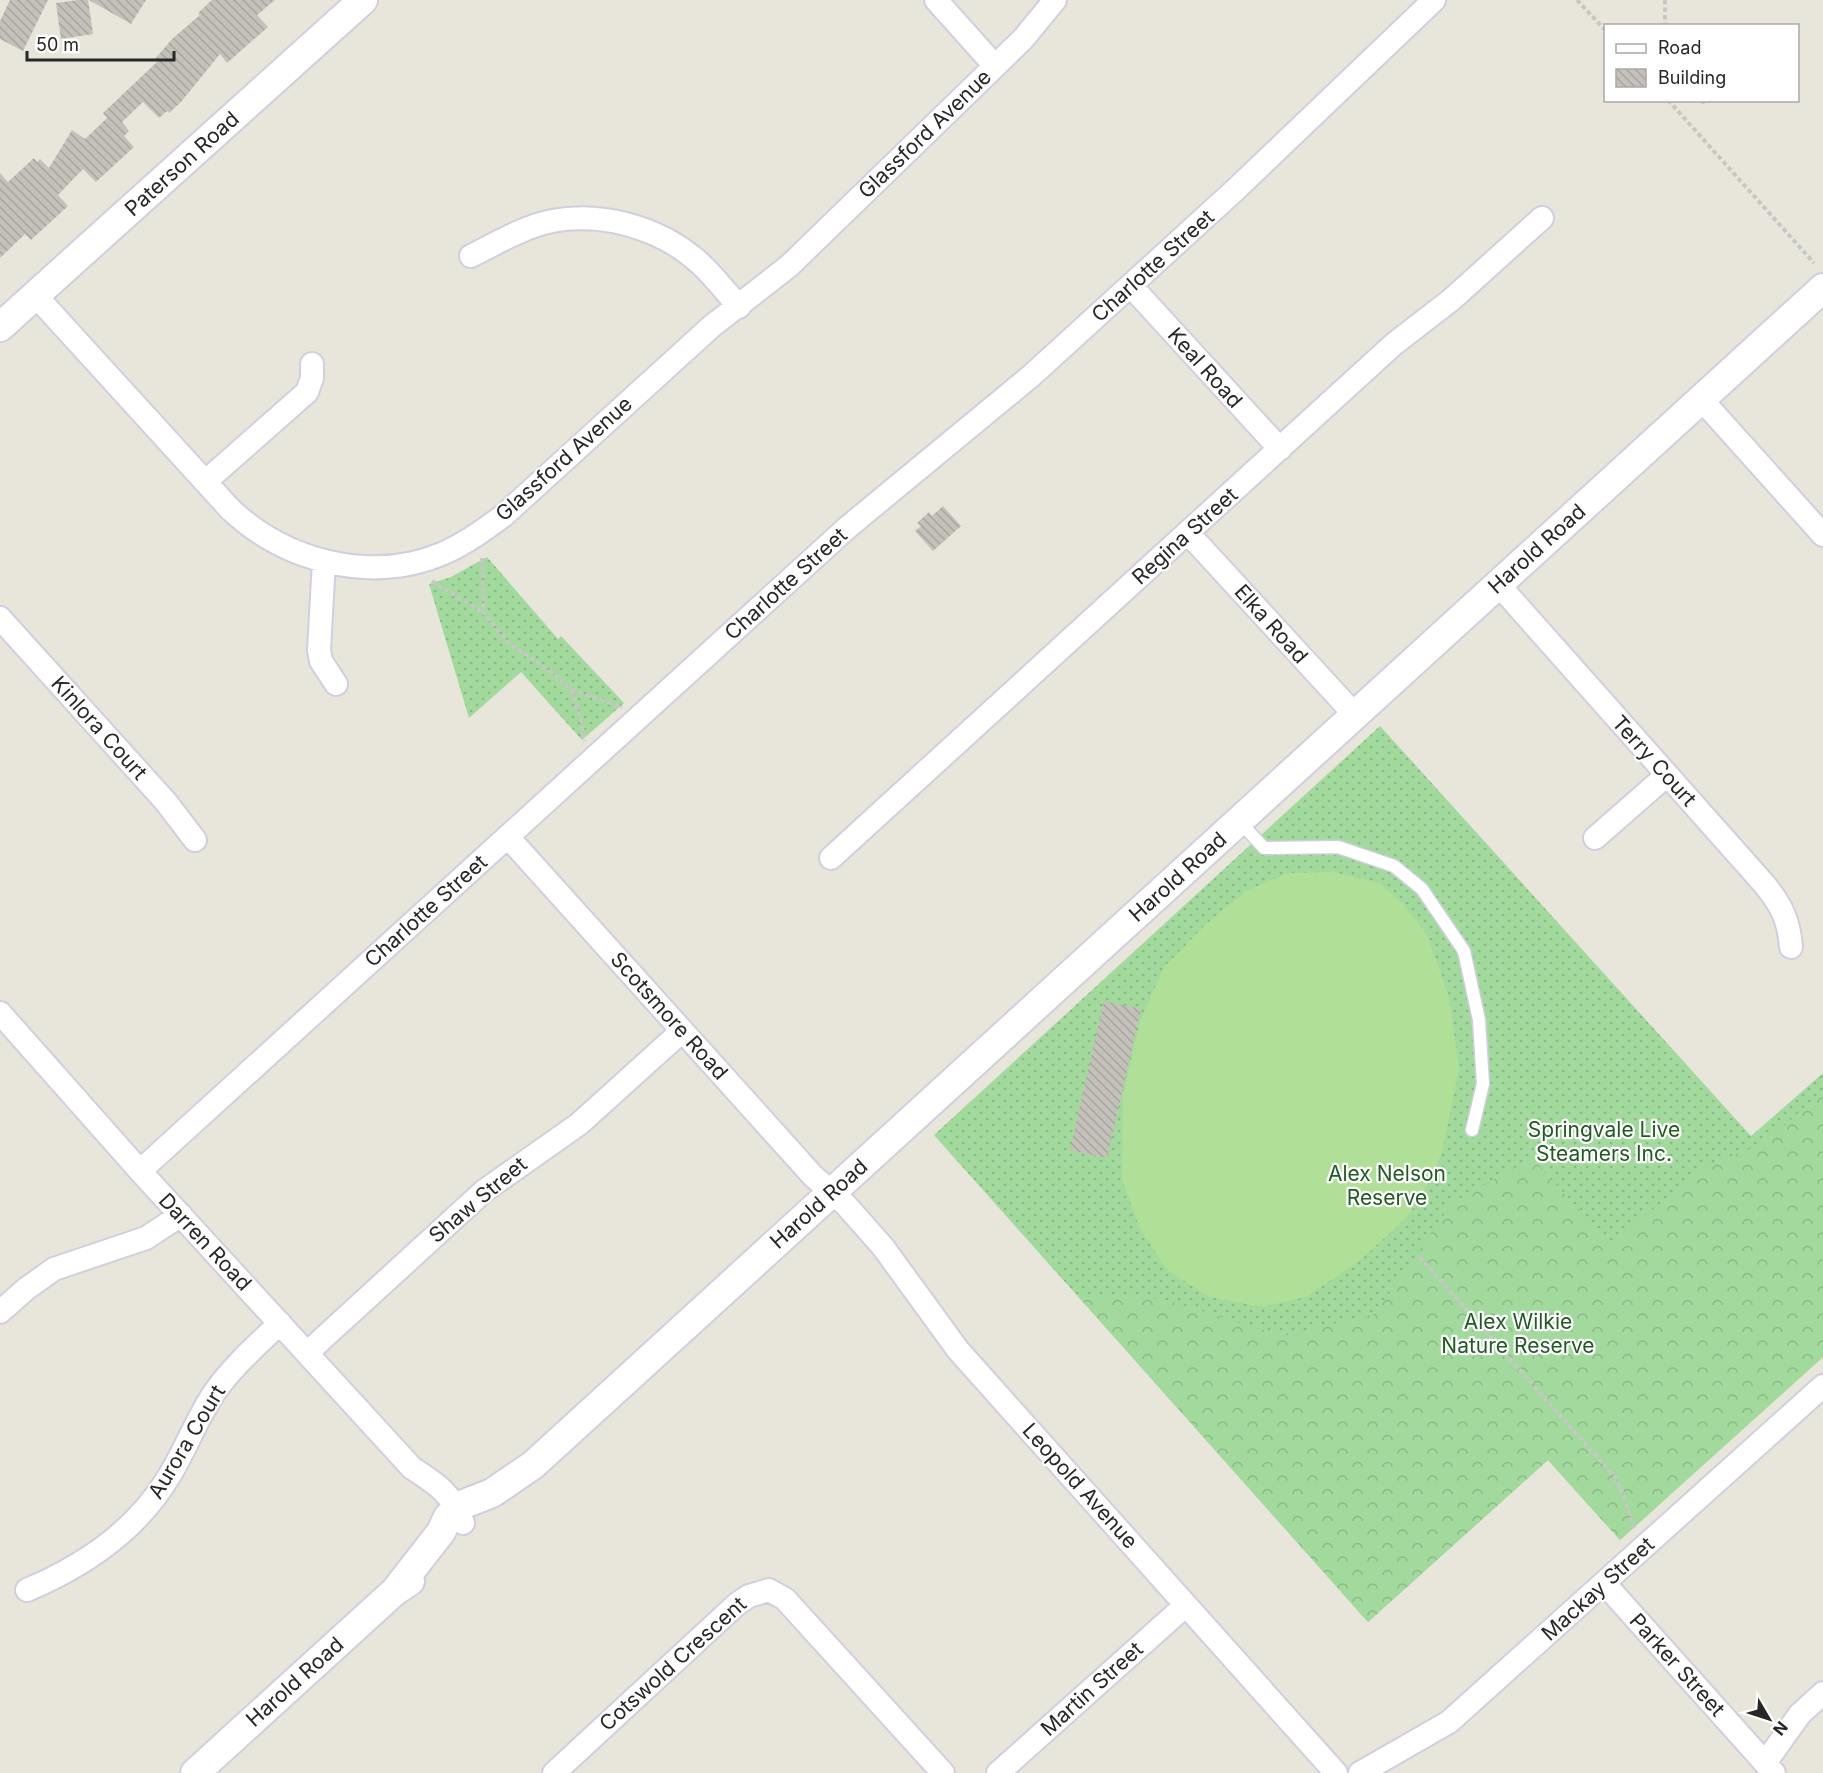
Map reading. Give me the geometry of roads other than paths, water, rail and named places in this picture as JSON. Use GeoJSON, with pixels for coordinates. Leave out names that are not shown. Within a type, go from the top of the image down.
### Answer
{"type":"FeatureCollection","features":[{"type":"Feature","properties":{"kind":"street","name":"Paterson Road"},"geometry":{"type":"LineString","coordinates":[[0,327],[363,0]]}},
{"type":"Feature","properties":{"kind":"street"},"geometry":{"type":"LineString","coordinates":[[936,0],[995,66]]}},
{"type":"Feature","properties":{"kind":"street","name":"Glassford Avenue"},"geometry":{"type":"LineString","coordinates":[[36,296],[230,509],[255,530],[284,547],[324,561],[348,565],[392,566],[429,558],[468,541],[503,516],[712,326],[789,266],[1023,39],[1055,0]]}},
{"type":"Feature","properties":{"kind":"street","name":"Charlotte Street"},"geometry":{"type":"LineString","coordinates":[[140,1171],[848,527],[1032,376],[1288,141],[1434,0]]}},
{"type":"Feature","properties":{"kind":"street","name":"Regina Street"},"geometry":{"type":"LineString","coordinates":[[831,858],[1394,344],[1451,300],[1542,218]]}},
{"type":"Feature","properties":{"kind":"street"},"geometry":{"type":"LineString","coordinates":[[471,256],[525,230],[552,222],[578,219],[621,223],[663,238],[680,248],[712,276],[739,307]]}},
{"type":"Feature","properties":{"kind":"street","name":"Harold Road"},"geometry":{"type":"LineString","coordinates":[[195,1773],[395,1591],[445,1554],[456,1531],[456,1516],[503,1503],[511,1496],[533,1465],[1701,399],[1819,275]]}},
{"type":"Feature","properties":{"kind":"street","name":"Keal Road"},"geometry":{"type":"LineString","coordinates":[[1131,286],[1280,449]]}},
{"type":"Feature","properties":{"kind":"street"},"geometry":{"type":"LineString","coordinates":[[205,482],[307,392],[312,378],[312,364]]}},
{"type":"Feature","properties":{"kind":"street"},"geometry":{"type":"LineString","coordinates":[[1701,399],[1823,535]]}},
{"type":"Feature","properties":{"kind":"street","name":"Elka Road"},"geometry":{"type":"LineString","coordinates":[[1188,533],[1355,716]]}},
{"type":"Feature","properties":{"kind":"street"},"geometry":{"type":"LineString","coordinates":[[324,561],[319,650],[321,661],[336,684]]}},
{"type":"Feature","properties":{"kind":"street","name":"Terry Court"},"geometry":{"type":"LineString","coordinates":[[1498,584],[1776,899],[1790,928],[1791,947]]}},
{"type":"Feature","properties":{"kind":"street","name":"Kinlora Court"},"geometry":{"type":"LineString","coordinates":[[0,618],[165,802],[195,840]]}},
{"type":"Feature","properties":{"kind":"street"},"geometry":{"type":"LineString","coordinates":[[1595,838],[1667,775]]}},
{"type":"Feature","properties":{"kind":"street","name":"Scotsmore Road"},"geometry":{"type":"LineString","coordinates":[[508,837],[813,1176],[831,1193]]}},
{"type":"Feature","properties":{"kind":"street","name":"Darren Road"},"geometry":{"type":"LineString","coordinates":[[0,1013],[140,1171],[412,1468],[426,1494],[456,1516]]}},
{"type":"Feature","properties":{"kind":"street","name":"Shaw Street"},"geometry":{"type":"LineString","coordinates":[[307,1353],[484,1191],[579,1124],[682,1031]]}},
{"type":"Feature","properties":{"kind":"street","name":"Leopold Avenue"},"geometry":{"type":"LineString","coordinates":[[831,1193],[845,1204],[883,1246],[958,1350],[1336,1773]]}},
{"type":"Feature","properties":{"kind":"street"},"geometry":{"type":"LineString","coordinates":[[0,1312],[54,1269],[146,1238],[181,1215]]}},
{"type":"Feature","properties":{"kind":"street","name":"Aurora Court"},"geometry":{"type":"LineString","coordinates":[[27,1590],[71,1570],[92,1557],[112,1542],[141,1514],[168,1479],[216,1391],[241,1360],[280,1323]]}},
{"type":"Feature","properties":{"kind":"street","name":"Mackay Street"},"geometry":{"type":"LineString","coordinates":[[1360,1773],[1449,1722],[1823,1386]]}},
{"type":"Feature","properties":{"kind":"street","name":"Parker Street"},"geometry":{"type":"LineString","coordinates":[[1604,1583],[1770,1768]]}},
{"type":"Feature","properties":{"kind":"street","name":"Cotswold Crescent"},"geometry":{"type":"LineString","coordinates":[[554,1773],[737,1604],[749,1596],[769,1590],[785,1599],[944,1773]]}},
{"type":"Feature","properties":{"kind":"street","name":"Martin Street"},"geometry":{"type":"LineString","coordinates":[[998,1773],[1186,1605]]}},
{"type":"Feature","properties":{"kind":"street"},"geometry":{"type":"LineString","coordinates":[[1770,1768],[1800,1714],[1823,1693]]}},
{"type":"Feature","properties":{"kind":"lane"},"geometry":{"type":"LineString","coordinates":[[1239,821],[1264,848],[1338,847],[1394,866],[1422,889],[1464,951],[1476,1009],[1483,1083],[1472,1130]]}},
{"type":"Feature","properties":{"kind":"park label","name":"Springvale Live Steamers Inc."},"geometry":{"type":"Point","coordinates":[1604,1142]}},
{"type":"Feature","properties":{"kind":"park label","name":"Alex Nelson Reserve"},"geometry":{"type":"Point","coordinates":[1387,1186]}},
{"type":"Feature","properties":{"kind":"park label","name":"Alex Wilkie Nature Reserve"},"geometry":{"type":"Point","coordinates":[1518,1334]}}]}
